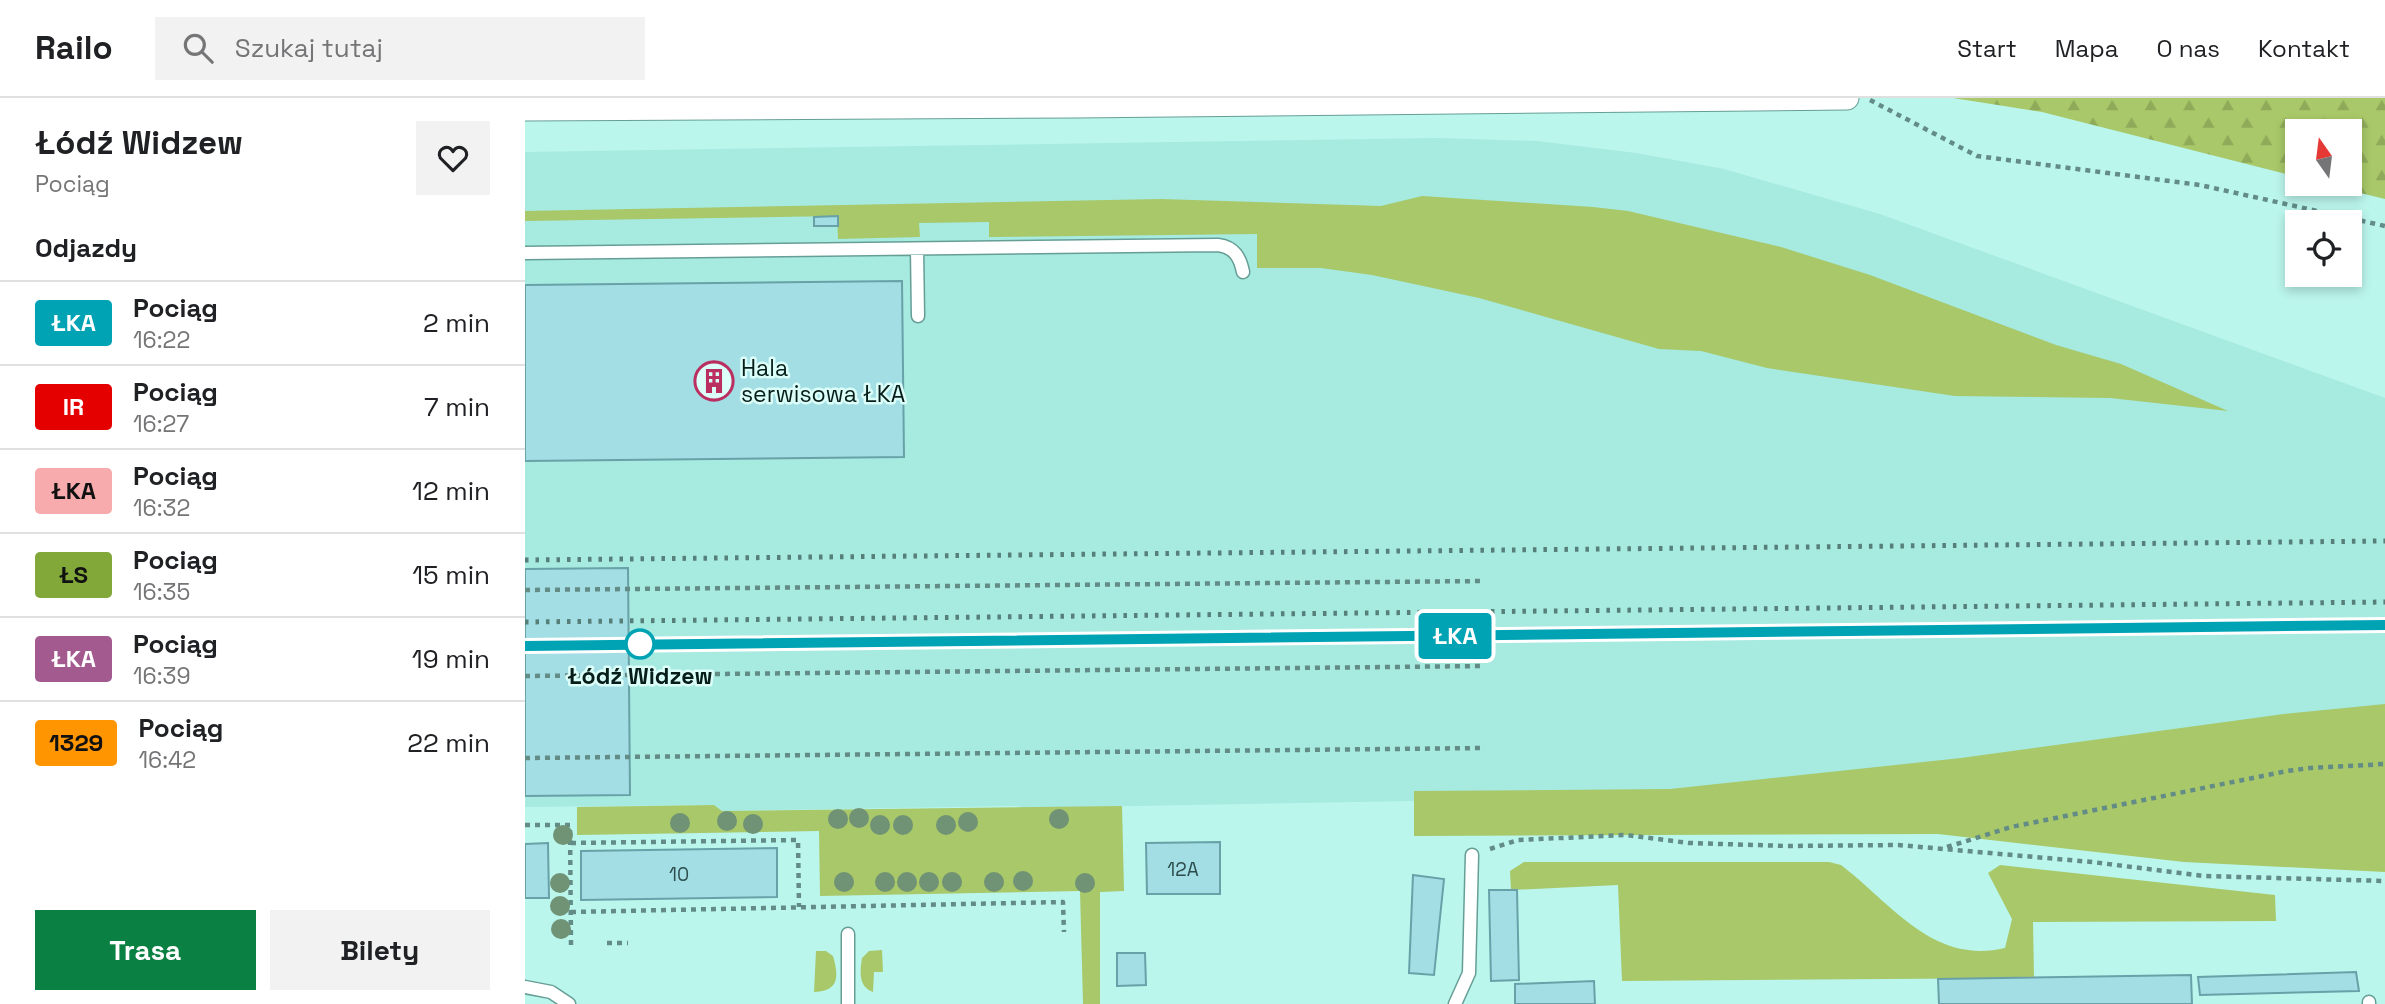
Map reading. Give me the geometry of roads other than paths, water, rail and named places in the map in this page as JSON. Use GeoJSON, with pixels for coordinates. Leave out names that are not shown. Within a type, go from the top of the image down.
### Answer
{"type":"FeatureCollection","features":[{"type":"Feature","properties":{"kind":"street"},"geometry":{"type":"LineString","coordinates":[[525,108],[1062,107],[1847,98]]}},
{"type":"Feature","properties":{"kind":"lane"},"geometry":{"type":"LineString","coordinates":[[525,253],[1218,245],[1235,252],[1243,272]]}},
{"type":"Feature","properties":{"kind":"lane"},"geometry":{"type":"LineString","coordinates":[[918,249],[918,316]]}},
{"type":"Feature","properties":{"kind":"lane"},"geometry":{"type":"LineString","coordinates":[[1455,1004],[1469,973],[1472,855]]}},
{"type":"Feature","properties":{"kind":"lane"},"geometry":{"type":"LineString","coordinates":[[848,934],[848,1004]]}},
{"type":"Feature","properties":{"kind":"lane"},"geometry":{"type":"LineString","coordinates":[[525,987],[551,992],[569,1004]]}},
{"type":"Feature","properties":{"kind":"railway"},"geometry":{"type":"LineString","coordinates":[[525,560],[2385,541]]}},
{"type":"Feature","properties":{"kind":"railway"},"geometry":{"type":"LineString","coordinates":[[525,622],[2385,602]]}},
{"type":"Feature","properties":{"kind":"railway"},"geometry":{"type":"LineString","coordinates":[[525,646],[2385,625]]}},
{"type":"Feature","properties":{"kind":"train","name":"ŁKA"},"geometry":{"type":"LineString","coordinates":[[525,646],[2385,625]]}},
{"type":"Feature","properties":{"kind":"place","name":"Hala serwisowa ŁKA"},"geometry":{"type":"Point","coordinates":[714,381]}},
{"type":"Feature","properties":{"kind":"place","name":"Łódź Widzew"},"geometry":{"type":"Point","coordinates":[640,644]}}]}
